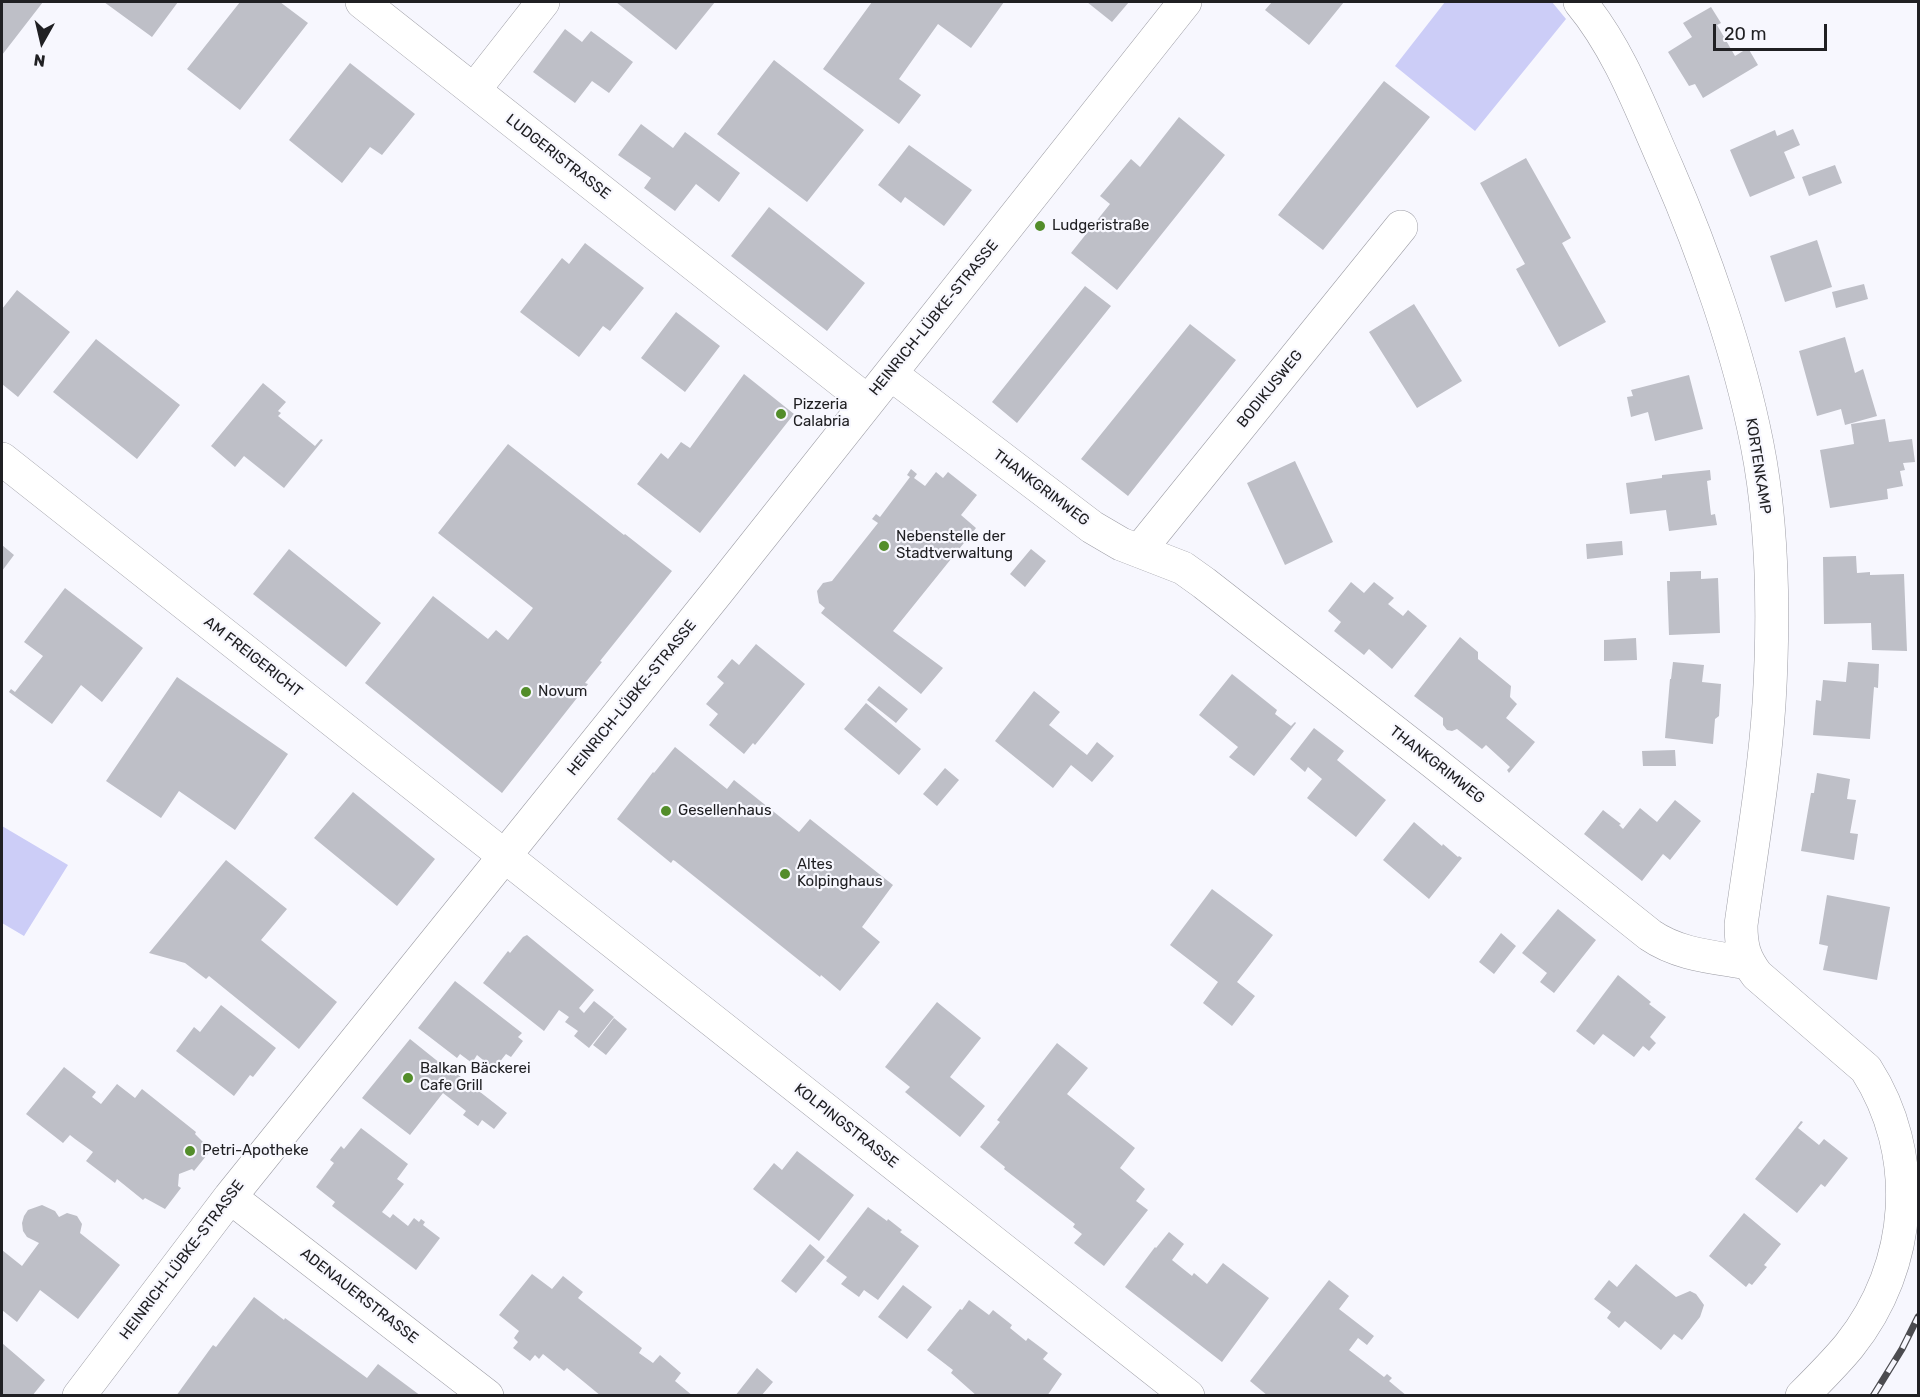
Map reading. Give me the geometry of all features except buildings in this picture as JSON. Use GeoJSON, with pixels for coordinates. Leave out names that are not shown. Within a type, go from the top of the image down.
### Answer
{"type":"FeatureCollection","features":[{"type":"Feature","properties":{"kind":"street","name":"LUDGERISTRASSE"},"geometry":{"type":"LineString","coordinates":[[362,2],[867,401]]}},
{"type":"Feature","properties":{"kind":"street"},"geometry":{"type":"LineString","coordinates":[[474,90],[543,2]]}},
{"type":"Feature","properties":{"kind":"street","name":"HEINRICH-LÜBKE-STRASSE"},"geometry":{"type":"LineString","coordinates":[[79,1395],[230,1197],[732,574],[1185,2]]}},
{"type":"Feature","properties":{"kind":"street","name":"KORTENKAMP"},"geometry":{"type":"LineString","coordinates":[[1580,2],[1612,49],[1626,76],[1689,221],[1726,327],[1757,446],[1769,558],[1771,640],[1766,738],[1741,925],[1741,940],[1748,963]]}},
{"type":"Feature","properties":{"kind":"street","name":"BODIKUSWEG"},"geometry":{"type":"LineString","coordinates":[[1139,551],[1401,227]]}},
{"type":"Feature","properties":{"kind":"street","name":"THANKGRIMWEG"},"geometry":{"type":"LineString","coordinates":[[891,374],[1092,527],[1107,537],[1183,568],[1204,583],[1663,944],[1676,949],[1748,963]]}},
{"type":"Feature","properties":{"kind":"street","name":"AM FREIGERICHT"},"geometry":{"type":"LineString","coordinates":[[2,459],[504,856]]}},
{"type":"Feature","properties":{"kind":"street","name":"KOLPINGSTRASSE"},"geometry":{"type":"LineString","coordinates":[[504,856],[1188,1395]]}},
{"type":"Feature","properties":{"kind":"street"},"geometry":{"type":"LineString","coordinates":[[1748,963],[1757,975],[1878,1083],[1901,1125],[1911,1165],[1911,1198],[1905,1238],[1880,1299],[1849,1346],[1802,1395]]}},
{"type":"Feature","properties":{"kind":"street","name":"ADENAUERSTRASSE"},"geometry":{"type":"LineString","coordinates":[[230,1197],[487,1395]]}},
{"type":"Feature","properties":{"kind":"shaded area"},"geometry":{"type":"Polygon","coordinates":[[[1445,2],[1552,2],[1566,19],[1475,131],[1395,66],[1445,2]]]}},
{"type":"Feature","properties":{"kind":"shaded area"},"geometry":{"type":"Polygon","coordinates":[[[2,826],[68,865],[24,936],[2,923],[2,826]]]}},
{"type":"Feature","properties":{"kind":"railway"},"geometry":{"type":"LineString","coordinates":[[1873,1396],[1902,1349],[1918,1317]]}},
{"type":"Feature","properties":{"kind":"place","name":"Ludgeristraße"},"geometry":{"type":"Point","coordinates":[1040,226]}},
{"type":"Feature","properties":{"kind":"place","name":"Pizzeria Calabria"},"geometry":{"type":"Point","coordinates":[781,414]}},
{"type":"Feature","properties":{"kind":"place","name":"Nebenstelle der Stadtverwaltung"},"geometry":{"type":"Point","coordinates":[884,546]}},
{"type":"Feature","properties":{"kind":"place","name":"Novum"},"geometry":{"type":"Point","coordinates":[526,692]}},
{"type":"Feature","properties":{"kind":"place","name":"Gesellenhaus"},"geometry":{"type":"Point","coordinates":[666,811]}},
{"type":"Feature","properties":{"kind":"place","name":"Altes Kolpinghaus"},"geometry":{"type":"Point","coordinates":[785,874]}},
{"type":"Feature","properties":{"kind":"place","name":"Balkan Bäckerei Cafe Grill"},"geometry":{"type":"Point","coordinates":[408,1078]}},
{"type":"Feature","properties":{"kind":"place","name":"Petri-Apotheke"},"geometry":{"type":"Point","coordinates":[190,1151]}}]}
